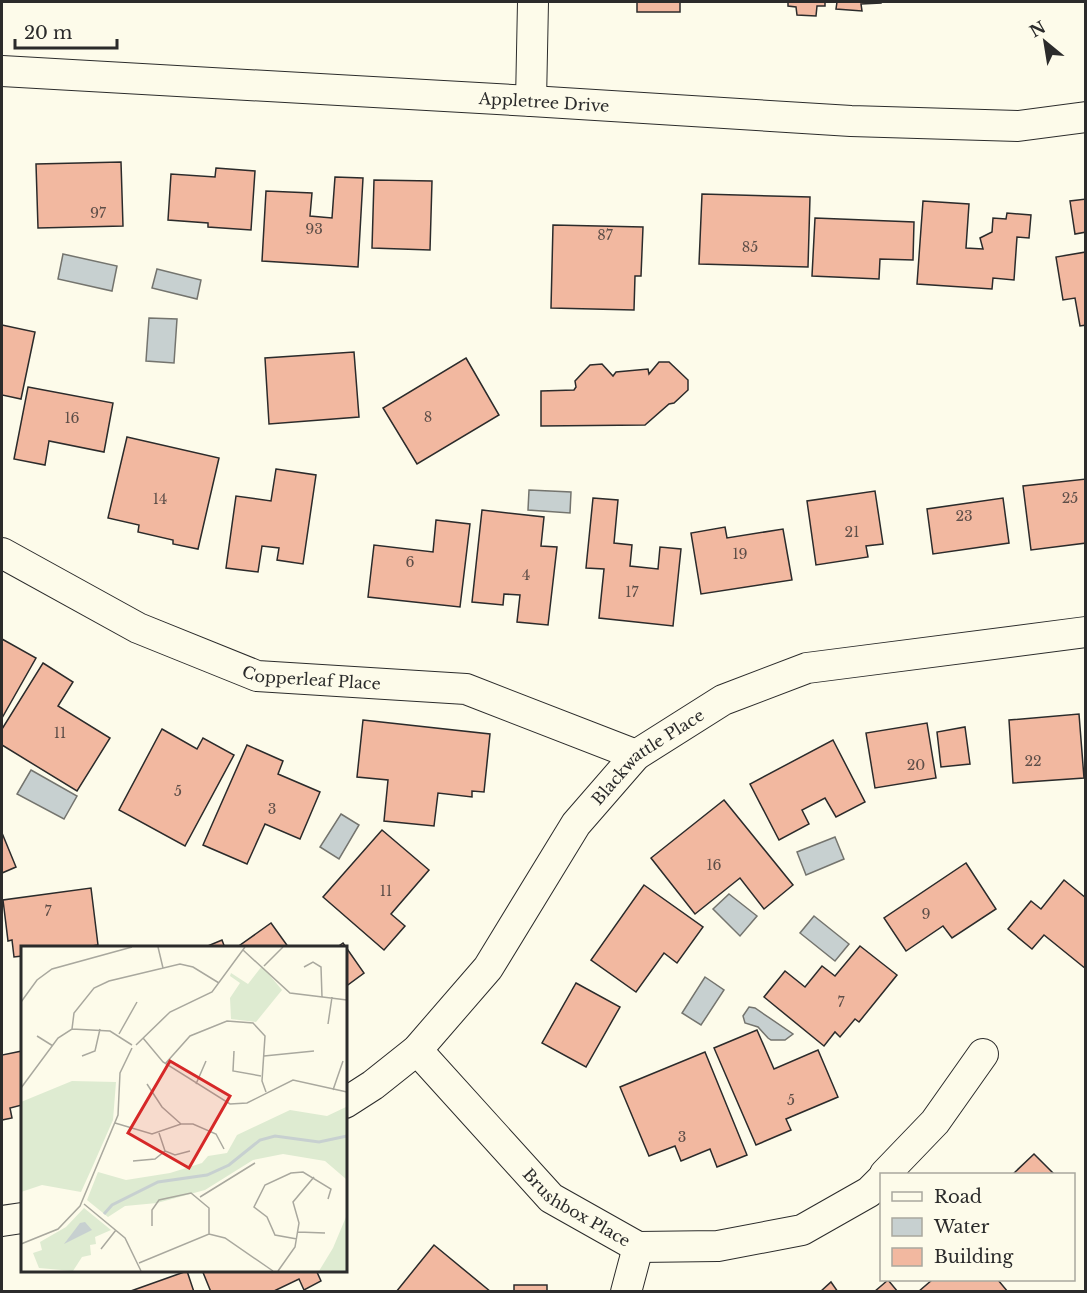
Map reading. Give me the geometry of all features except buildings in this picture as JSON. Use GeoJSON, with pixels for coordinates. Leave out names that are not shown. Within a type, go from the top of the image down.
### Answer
{"type":"FeatureCollection","features":[{"type":"Feature","properties":{"kind":"street"},"geometry":{"type":"LineString","coordinates":[[531,101],[533,2]]}},
{"type":"Feature","properties":{"kind":"street","name":"Appletree Drive"},"geometry":{"type":"LineString","coordinates":[[2,71],[851,121],[1018,126],[1086,117]]}},
{"type":"Feature","properties":{"kind":"street","name":"Copperleaf Place"},"geometry":{"type":"LineString","coordinates":[[2,554],[138,628],[257,676],[466,689],[636,755]]}},
{"type":"Feature","properties":{"kind":"street","name":"Blackwattle Place"},"geometry":{"type":"LineString","coordinates":[[346,1102],[373,1085],[417,1050],[488,968],[576,824],[636,755],[723,700],[807,668],[1086,632]]}},
{"type":"Feature","properties":{"kind":"street","name":"Brushbox Place"},"geometry":{"type":"LineString","coordinates":[[417,1050],[551,1198],[638,1247],[718,1246],[802,1230],[869,1192],[880,1181]]}},
{"type":"Feature","properties":{"kind":"street"},"geometry":{"type":"LineString","coordinates":[[886,1173],[934,1122],[983,1054]]}},
{"type":"Feature","properties":{"kind":"street"},"geometry":{"type":"LineString","coordinates":[[2,1221],[21,1218]]}},
{"type":"Feature","properties":{"kind":"street"},"geometry":{"type":"LineString","coordinates":[[626,1292],[638,1247]]}},
{"type":"Feature","properties":{"kind":"water"},"geometry":{"type":"Polygon","coordinates":[[[63,254],[117,266],[112,291],[58,279],[63,254]]]}},
{"type":"Feature","properties":{"kind":"water"},"geometry":{"type":"Polygon","coordinates":[[[157,269],[201,280],[197,299],[152,288],[157,269]]]}},
{"type":"Feature","properties":{"kind":"water"},"geometry":{"type":"Polygon","coordinates":[[[149,318],[177,319],[174,363],[146,361],[149,318]]]}},
{"type":"Feature","properties":{"kind":"water"},"geometry":{"type":"Polygon","coordinates":[[[529,490],[571,492],[570,513],[528,510],[529,490]]]}},
{"type":"Feature","properties":{"kind":"water"},"geometry":{"type":"Polygon","coordinates":[[[31,770],[77,796],[64,819],[17,794],[31,770]]]}},
{"type":"Feature","properties":{"kind":"water"},"geometry":{"type":"Polygon","coordinates":[[[341,814],[359,825],[339,859],[320,847],[341,814]]]}},
{"type":"Feature","properties":{"kind":"water"},"geometry":{"type":"Polygon","coordinates":[[[835,837],[844,859],[806,875],[797,852],[835,837]]]}},
{"type":"Feature","properties":{"kind":"water"},"geometry":{"type":"Polygon","coordinates":[[[729,894],[757,916],[740,936],[713,909],[729,894]]]}},
{"type":"Feature","properties":{"kind":"water"},"geometry":{"type":"Polygon","coordinates":[[[814,916],[849,944],[835,961],[800,933],[814,916]]]}},
{"type":"Feature","properties":{"kind":"water"},"geometry":{"type":"Polygon","coordinates":[[[705,977],[724,990],[701,1025],[682,1013],[705,977]]]}},
{"type":"Feature","properties":{"kind":"water"},"geometry":{"type":"Polygon","coordinates":[[[749,1007],[755,1008],[793,1034],[785,1040],[771,1040],[758,1027],[745,1023],[743,1016],[749,1007]]]}}]}
